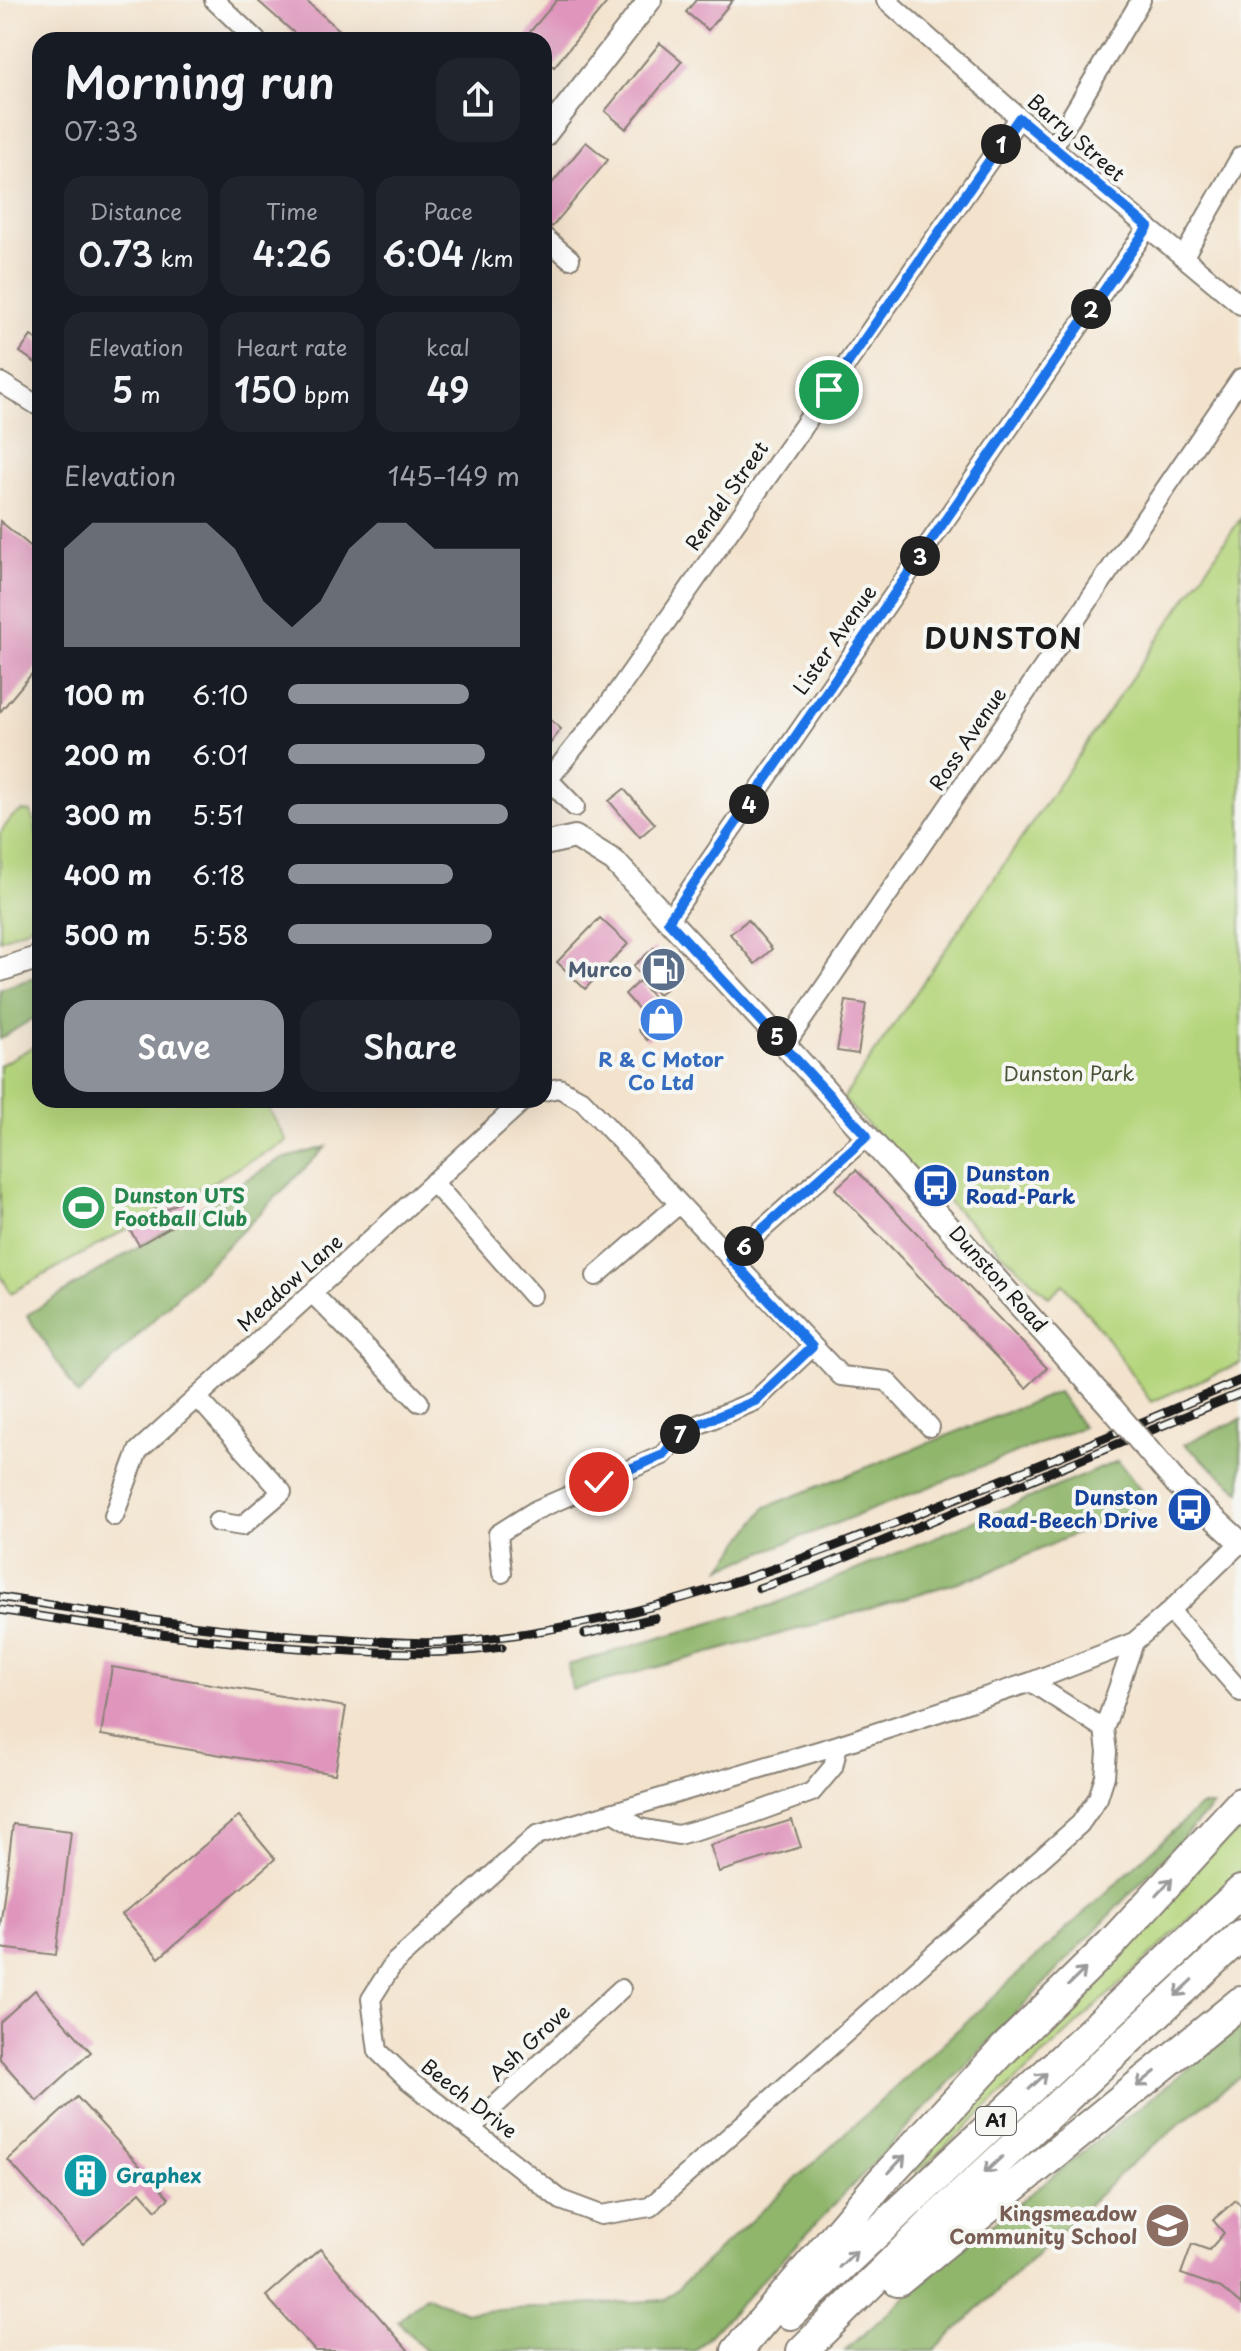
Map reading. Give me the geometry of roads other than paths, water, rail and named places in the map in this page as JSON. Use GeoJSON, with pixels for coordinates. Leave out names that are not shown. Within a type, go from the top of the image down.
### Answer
{"type":"FeatureCollection","features":[{"type":"Feature","properties":{"kind":"highway"},"geometry":{"type":"LineString","coordinates":[[737,2351],[921,2139],[1005,2048],[1111,1944],[1241,1803]]}},
{"type":"Feature","properties":{"kind":"highway","name":"A1"},"geometry":{"type":"LineString","coordinates":[[751,2351],[1241,1891]]}},
{"type":"Feature","properties":{"kind":"highway","name":"A1"},"geometry":{"type":"LineString","coordinates":[[802,2351],[940,2215],[1241,1935]]}},
{"type":"Feature","properties":{"kind":"highway"},"geometry":{"type":"LineString","coordinates":[[816,2351],[1241,2002]]}},
{"type":"Feature","properties":{"kind":"street"},"geometry":{"type":"LineString","coordinates":[[214,0],[248,32]]}},
{"type":"Feature","properties":{"kind":"street"},"geometry":{"type":"LineString","coordinates":[[552,126],[650,0]]}},
{"type":"Feature","properties":{"kind":"street","name":"Barry Street"},"geometry":{"type":"LineString","coordinates":[[886,0],[1019,118],[1241,305]]}},
{"type":"Feature","properties":{"kind":"street"},"geometry":{"type":"LineString","coordinates":[[1053,147],[1141,0]]}},
{"type":"Feature","properties":{"kind":"street","name":"Rendel Street"},"geometry":{"type":"LineString","coordinates":[[552,771],[608,705],[1019,118]]}},
{"type":"Feature","properties":{"kind":"street"},"geometry":{"type":"LineString","coordinates":[[1184,256],[1241,156]]}},
{"type":"Feature","properties":{"kind":"street","name":"Lister Avenue"},"geometry":{"type":"LineString","coordinates":[[668,921],[1148,227]]}},
{"type":"Feature","properties":{"kind":"street"},"geometry":{"type":"LineString","coordinates":[[552,244],[570,259]]}},
{"type":"Feature","properties":{"kind":"street","name":"Ross Avenue"},"geometry":{"type":"LineString","coordinates":[[785,1045],[1241,378]]}},
{"type":"Feature","properties":{"kind":"street"},"geometry":{"type":"LineString","coordinates":[[0,382],[32,402]]}},
{"type":"Feature","properties":{"kind":"street"},"geometry":{"type":"LineString","coordinates":[[552,782],[575,807]]}},
{"type":"Feature","properties":{"kind":"street","name":"Dunston Road"},"geometry":{"type":"LineString","coordinates":[[552,842],[575,837],[614,861],[1089,1380],[1177,1484],[1241,1542]]}},
{"type":"Feature","properties":{"kind":"street"},"geometry":{"type":"LineString","coordinates":[[0,970],[32,960]]}},
{"type":"Feature","properties":{"kind":"street"},"geometry":{"type":"LineString","coordinates":[[552,1089],[559,1088],[583,1101],[841,1376],[887,1381],[930,1427]]}},
{"type":"Feature","properties":{"kind":"street","name":"Meadow Lane"},"geometry":{"type":"LineString","coordinates":[[114,1516],[138,1451],[515,1108]]}},
{"type":"Feature","properties":{"kind":"street"},"geometry":{"type":"LineString","coordinates":[[730,1258],[867,1136]]}},
{"type":"Feature","properties":{"kind":"street"},"geometry":{"type":"LineString","coordinates":[[433,1182],[532,1295]]}},
{"type":"Feature","properties":{"kind":"street"},"geometry":{"type":"LineString","coordinates":[[596,1276],[679,1204]]}},
{"type":"Feature","properties":{"kind":"street"},"geometry":{"type":"LineString","coordinates":[[312,1293],[419,1402]]}},
{"type":"Feature","properties":{"kind":"street"},"geometry":{"type":"LineString","coordinates":[[502,1573],[498,1534],[536,1510],[663,1455],[683,1431],[755,1401],[812,1347]]}},
{"type":"Feature","properties":{"kind":"street"},"geometry":{"type":"LineString","coordinates":[[197,1397],[282,1492],[242,1526],[217,1522]]}},
{"type":"Feature","properties":{"kind":"street","name":"Beech Drive"},"geometry":{"type":"LineString","coordinates":[[1134,1642],[1104,1729],[1107,1752],[1105,1776],[1098,1798],[1080,1824],[650,2207],[601,2215],[561,2200],[408,2080],[378,2051],[371,1999],[393,1964],[537,1835],[838,1745],[1031,1682],[1134,1642],[1241,1542]]}},
{"type":"Feature","properties":{"kind":"street"},"geometry":{"type":"LineString","coordinates":[[1170,1611],[1241,1692]]}},
{"type":"Feature","properties":{"kind":"street"},"geometry":{"type":"LineString","coordinates":[[1031,1682],[1104,1729]]}},
{"type":"Feature","properties":{"kind":"street"},"geometry":{"type":"LineString","coordinates":[[615,1813],[640,1828],[678,1835],[743,1817],[812,1792],[833,1767],[838,1745]]}},
{"type":"Feature","properties":{"kind":"street","name":"Ash Grove"},"geometry":{"type":"LineString","coordinates":[[470,2129],[621,1989]]}},
{"type":"Feature","properties":{"kind":"railway"},"geometry":{"type":"LineString","coordinates":[[0,1597],[166,1622],[292,1635],[432,1643],[527,1633],[649,1607],[767,1571],[883,1528],[1241,1380]]}},
{"type":"Feature","properties":{"kind":"railway"},"geometry":{"type":"LineString","coordinates":[[759,1588],[813,1570],[1241,1393]]}},
{"type":"Feature","properties":{"kind":"railway"},"geometry":{"type":"LineString","coordinates":[[0,1610],[248,1644],[417,1653],[502,1647]]}},
{"type":"Feature","properties":{"kind":"railway"},"geometry":{"type":"LineString","coordinates":[[585,1634],[655,1618]]}},
{"type":"Feature","properties":{"kind":"place","name":"Murco"},"geometry":{"type":"Point","coordinates":[663,970]}},
{"type":"Feature","properties":{"kind":"place","name":"R & C Motor Co Ltd"},"geometry":{"type":"Point","coordinates":[661,1020]}},
{"type":"Feature","properties":{"kind":"place","name":"Dunston Road-Park"},"geometry":{"type":"Point","coordinates":[935,1185]}},
{"type":"Feature","properties":{"kind":"place","name":"Dunston UTS Football Club"},"geometry":{"type":"Point","coordinates":[83,1207]}},
{"type":"Feature","properties":{"kind":"place","name":"Dunston Road-Beech Drive"},"geometry":{"type":"Point","coordinates":[1189,1509]}},
{"type":"Feature","properties":{"kind":"place","name":"Graphex"},"geometry":{"type":"Point","coordinates":[85,2176]}},
{"type":"Feature","properties":{"kind":"place","name":"Kingsmeadow Community School"},"geometry":{"type":"Point","coordinates":[1168,2226]}},
{"type":"Feature","properties":{"kind":"district","name":"DUNSTON"},"geometry":{"type":"Point","coordinates":[1004,639]}},
{"type":"Feature","properties":{"kind":"park label","name":"Dunston Park"},"geometry":{"type":"Point","coordinates":[1069,1074]}}]}
